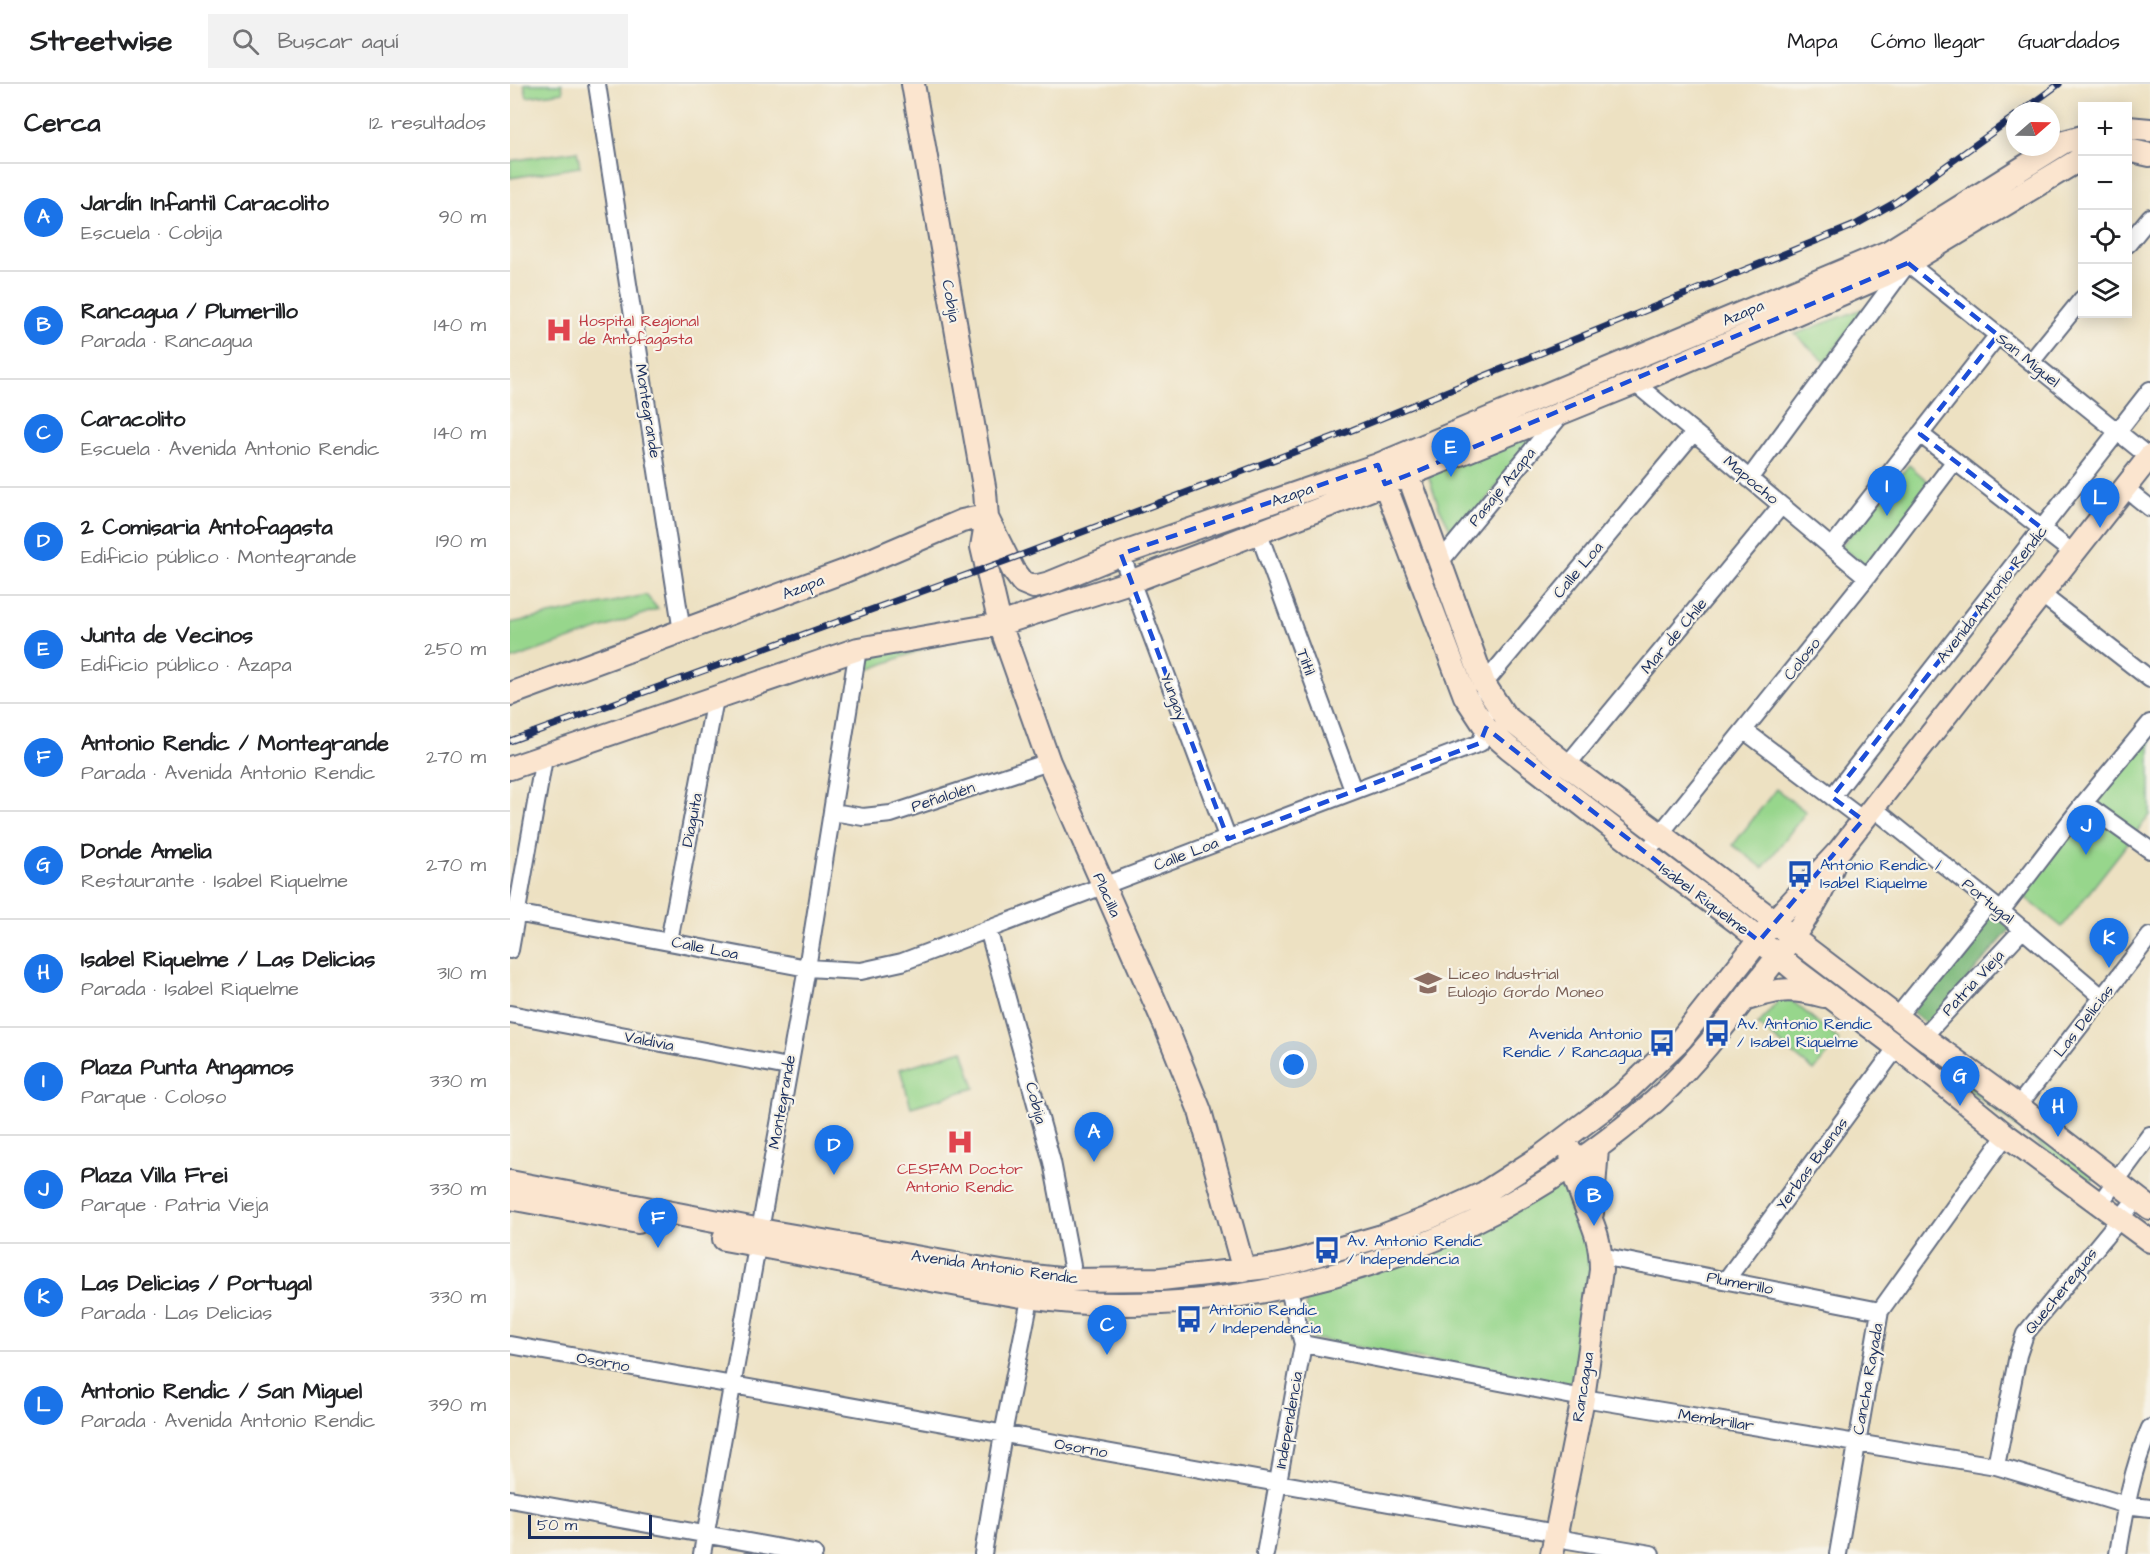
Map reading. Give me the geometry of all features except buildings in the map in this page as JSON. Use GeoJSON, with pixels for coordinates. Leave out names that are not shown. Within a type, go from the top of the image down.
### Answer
{"type":"FeatureCollection","features":[{"type":"Feature","properties":{"kind":"street","name":"Montegrande"},"geometry":{"type":"LineString","coordinates":[[597,84],[682,632]]}},
{"type":"Feature","properties":{"kind":"street","name":"Cobija"},"geometry":{"type":"LineString","coordinates":[[913,84],[985,492],[987,518]]}},
{"type":"Feature","properties":{"kind":"street","name":"Azapa"},"geometry":{"type":"LineString","coordinates":[[1405,465],[1888,252],[2064,142],[2078,137]]}},
{"type":"Feature","properties":{"kind":"street","name":"Azapa"},"geometry":{"type":"LineString","coordinates":[[510,694],[845,571],[962,521],[987,518],[1013,570],[1022,582],[1034,587],[1050,583],[1121,554],[1381,474],[1564,411],[1635,383],[1864,284],[1908,263],[2078,160]]}},
{"type":"Feature","properties":{"kind":"street"},"geometry":{"type":"LineString","coordinates":[[2132,238],[2150,217]]}},
{"type":"Feature","properties":{"kind":"street","name":"San Miguel"},"geometry":{"type":"LineString","coordinates":[[1908,263],[2149,456]]}},
{"type":"Feature","properties":{"kind":"street"},"geometry":{"type":"LineString","coordinates":[[1749,479],[1908,263]]}},
{"type":"Feature","properties":{"kind":"street"},"geometry":{"type":"LineString","coordinates":[[2031,362],[2078,304]]}},
{"type":"Feature","properties":{"kind":"street"},"geometry":{"type":"LineString","coordinates":[[1832,548],[1998,335]]}},
{"type":"Feature","properties":{"kind":"street","name":"Mapocho"},"geometry":{"type":"LineString","coordinates":[[1635,383],[1867,578]]}},
{"type":"Feature","properties":{"kind":"street","name":"Avenida Antonio Rendic"},"geometry":{"type":"LineString","coordinates":[[1832,797],[2150,390]]}},
{"type":"Feature","properties":{"kind":"street","name":"Pasaje Azapa"},"geometry":{"type":"LineString","coordinates":[[1440,562],[1564,411]]}},
{"type":"Feature","properties":{"kind":"street","name":"Calle Loa"},"geometry":{"type":"LineString","coordinates":[[1484,684],[1694,432]]}},
{"type":"Feature","properties":{"kind":"street"},"geometry":{"type":"LineString","coordinates":[[1920,434],[2073,554]]}},
{"type":"Feature","properties":{"kind":"street","name":"Avenida Antonio Rendic"},"geometry":{"type":"LineString","coordinates":[[510,1198],[758,1238],[1069,1280],[1161,1279],[1244,1271],[1289,1263],[1372,1239],[1431,1217],[1484,1193],[1540,1157],[1622,1095],[1682,1039],[1774,921],[1839,851],[2149,456]]}},
{"type":"Feature","properties":{"kind":"street","name":"Coloso"},"geometry":{"type":"LineString","coordinates":[[1646,854],[1867,578],[1954,462]]}},
{"type":"Feature","properties":{"kind":"street","name":"Isabel Riquelme"},"geometry":{"type":"LineString","coordinates":[[1405,465],[1484,684],[1505,716],[1774,921],[1793,938],[2144,1203]]}},
{"type":"Feature","properties":{"kind":"street","name":"Azapa"},"geometry":{"type":"LineString","coordinates":[[510,768],[858,649],[1000,624],[1130,582],[1259,534],[1381,474]]}},
{"type":"Feature","properties":{"kind":"street","name":"Isabel Riquelme"},"geometry":{"type":"LineString","coordinates":[[1381,474],[1466,696],[1486,728],[1646,854],[1740,924],[2006,1135],[2150,1241]]}},
{"type":"Feature","properties":{"kind":"street"},"geometry":{"type":"LineString","coordinates":[[2125,488],[2150,508]]}},
{"type":"Feature","properties":{"kind":"street","name":"Mar de Chile"},"geometry":{"type":"LineString","coordinates":[[1567,765],[1782,506]]}},
{"type":"Feature","properties":{"kind":"street","name":"Placilla"},"geometry":{"type":"LineString","coordinates":[[987,518],[982,547],[1000,624],[1049,762],[1200,1110],[1244,1271]]}},
{"type":"Feature","properties":{"kind":"street","name":"Tiltil"},"geometry":{"type":"LineString","coordinates":[[1259,534],[1353,790]]}},
{"type":"Feature","properties":{"kind":"street","name":"Yungay"},"geometry":{"type":"LineString","coordinates":[[1121,554],[1228,839]]}},
{"type":"Feature","properties":{"kind":"street"},"geometry":{"type":"LineString","coordinates":[[2041,594],[2150,679]]}},
{"type":"Feature","properties":{"kind":"street","name":"Montegrande"},"geometry":{"type":"LineString","coordinates":[[702,1554],[807,968],[858,649]]}},
{"type":"Feature","properties":{"kind":"street"},"geometry":{"type":"LineString","coordinates":[[1484,684],[1486,728]]}},
{"type":"Feature","properties":{"kind":"street","name":"Diaguita"},"geometry":{"type":"LineString","coordinates":[[669,941],[715,699]]}},
{"type":"Feature","properties":{"kind":"street"},"geometry":{"type":"LineString","coordinates":[[1897,1017],[1995,907],[2150,723]]}},
{"type":"Feature","properties":{"kind":"street","name":"Calle Loa"},"geometry":{"type":"LineString","coordinates":[[513,912],[807,968],[861,971],[902,962],[1480,742],[1486,728]]}},
{"type":"Feature","properties":{"kind":"street","name":"Portugal"},"geometry":{"type":"LineString","coordinates":[[1745,731],[1832,797],[1868,814],[1995,907],[2102,997]]}},
{"type":"Feature","properties":{"kind":"street"},"geometry":{"type":"LineString","coordinates":[[510,950],[513,912],[544,758]]}},
{"type":"Feature","properties":{"kind":"street","name":"Peñalolén"},"geometry":{"type":"LineString","coordinates":[[833,812],[862,817],[891,814],[1049,762]]}},
{"type":"Feature","properties":{"kind":"street"},"geometry":{"type":"LineString","coordinates":[[2084,803],[2150,850]]}},
{"type":"Feature","properties":{"kind":"street","name":"Avenida Antonio Rendic"},"geometry":{"type":"LineString","coordinates":[[510,1182],[1030,1299],[1118,1304],[1161,1303],[1236,1296],[1288,1286],[1389,1259],[1441,1238],[1494,1212],[1597,1149],[1657,1099],[1700,1053],[1744,1000],[1793,938],[1827,883],[1839,851]]}},
{"type":"Feature","properties":{"kind":"street","name":"Cobija"},"geometry":{"type":"LineString","coordinates":[[988,929],[1052,1162],[1072,1266],[1069,1280]]}},
{"type":"Feature","properties":{"kind":"street","name":"Patria Vieja"},"geometry":{"type":"LineString","coordinates":[[1923,1037],[2023,929]]}},
{"type":"Feature","properties":{"kind":"street","name":"Las Delicias"},"geometry":{"type":"LineString","coordinates":[[2018,1106],[2150,936]]}},
{"type":"Feature","properties":{"kind":"street"},"geometry":{"type":"LineString","coordinates":[[1744,1000],[1774,990],[1803,991],[1831,998]]}},
{"type":"Feature","properties":{"kind":"street","name":"Valdivia"},"geometry":{"type":"LineString","coordinates":[[510,1014],[788,1067]]}},
{"type":"Feature","properties":{"kind":"street","name":"Yerbas Buenas"},"geometry":{"type":"LineString","coordinates":[[1726,1280],[1897,1047]]}},
{"type":"Feature","properties":{"kind":"street","name":"Avenida Antonio Rendic"},"geometry":{"type":"LineString","coordinates":[[1572,1166],[1571,1157],[1574,1147],[1593,1117]]}},
{"type":"Feature","properties":{"kind":"street","name":"Cancha Rayada"},"geometry":{"type":"LineString","coordinates":[[1838,1554],[1880,1311],[2006,1135]]}},
{"type":"Feature","properties":{"kind":"street"},"geometry":{"type":"LineString","coordinates":[[2099,1204],[2150,1135]]}},
{"type":"Feature","properties":{"kind":"street","name":"Rancagua"},"geometry":{"type":"LineString","coordinates":[[1592,1220],[1597,1149]]}},
{"type":"Feature","properties":{"kind":"street","name":"Rancagua"},"geometry":{"type":"LineString","coordinates":[[1554,1544],[1583,1398],[1601,1256],[1592,1220],[1572,1166]]}},
{"type":"Feature","properties":{"kind":"street","name":"Quechereguas"},"geometry":{"type":"LineString","coordinates":[[1996,1466],[2018,1355],[2025,1334],[2120,1220],[2144,1203]]}},
{"type":"Feature","properties":{"kind":"street","name":"Plumerillo"},"geometry":{"type":"LineString","coordinates":[[1601,1256],[1880,1311]]}},
{"type":"Feature","properties":{"kind":"street","name":"Independencia"},"geometry":{"type":"LineString","coordinates":[[1265,1554],[1303,1344],[1288,1286]]}},
{"type":"Feature","properties":{"kind":"street"},"geometry":{"type":"LineString","coordinates":[[982,1554],[1030,1299]]}},
{"type":"Feature","properties":{"kind":"street","name":"Membrillar"},"geometry":{"type":"LineString","coordinates":[[1303,1344],[1583,1398],[1996,1466],[2126,1505],[2150,1508]]}},
{"type":"Feature","properties":{"kind":"street","name":"Osorno"},"geometry":{"type":"LineString","coordinates":[[510,1345],[1277,1483],[1554,1544],[1568,1540],[1651,1554]]}},
{"type":"Feature","properties":{"kind":"street"},"geometry":{"type":"LineString","coordinates":[[2118,1554],[2126,1505],[2138,1455],[2150,1429]]}},
{"type":"Feature","properties":{"kind":"street"},"geometry":{"type":"LineString","coordinates":[[510,1499],[814,1554]]}},
{"type":"Feature","properties":{"kind":"highlighted area"},"geometry":{"type":"Polygon","coordinates":[[[1908,263],[1998,335],[1920,434],[2043,529],[1832,797],[1863,820],[1759,941],[1486,728],[1480,743],[1228,839],[1121,554],[1378,465],[1385,484],[1908,263]]]}},
{"type":"Feature","properties":{"kind":"green space"},"geometry":{"type":"Polygon","coordinates":[[[524,84],[562,84],[563,92],[527,97],[524,84]]]}},
{"type":"Feature","properties":{"kind":"green space"},"geometry":{"type":"Polygon","coordinates":[[[577,151],[580,167],[510,178],[510,161],[577,151]]]}},
{"type":"Feature","properties":{"kind":"green space"},"geometry":{"type":"Polygon","coordinates":[[[1865,308],[1825,362],[1795,334],[1865,308]]]}},
{"type":"Feature","properties":{"kind":"green space"},"geometry":{"type":"Polygon","coordinates":[[[1540,429],[1456,540],[1439,507],[1427,472],[1540,429]]]}},
{"type":"Feature","properties":{"kind":"green space"},"geometry":{"type":"Polygon","coordinates":[[[1909,465],[1931,484],[1868,567],[1840,547],[1909,465]]]}},
{"type":"Feature","properties":{"kind":"green space"},"geometry":{"type":"Polygon","coordinates":[[[646,595],[658,609],[510,660],[510,623],[646,595]]]}},
{"type":"Feature","properties":{"kind":"green space"},"geometry":{"type":"Polygon","coordinates":[[[947,640],[865,671],[869,656],[947,640]]]}},
{"type":"Feature","properties":{"kind":"green space"},"geometry":{"type":"Polygon","coordinates":[[[2150,732],[2150,815],[2062,927],[2022,895],[2150,732]]]}},
{"type":"Feature","properties":{"kind":"green space"},"geometry":{"type":"Polygon","coordinates":[[[1776,789],[1806,812],[1763,868],[1733,845],[1776,789]]]}},
{"type":"Feature","properties":{"kind":"green space"},"geometry":{"type":"Polygon","coordinates":[[[1987,909],[2011,928],[1928,1026],[1912,1012],[1987,909]]]}},
{"type":"Feature","properties":{"kind":"green space"},"geometry":{"type":"Polygon","coordinates":[[[1784,994],[1839,1040],[1814,1071],[1758,1025],[1784,994]]]}},
{"type":"Feature","properties":{"kind":"green space"},"geometry":{"type":"Polygon","coordinates":[[[1887,1025],[1905,1029],[2095,1177],[2089,1184],[1887,1025]]]}},
{"type":"Feature","properties":{"kind":"green space"},"geometry":{"type":"Polygon","coordinates":[[[963,1050],[975,1088],[911,1107],[900,1069],[963,1050]]]}},
{"type":"Feature","properties":{"kind":"green space"},"geometry":{"type":"Polygon","coordinates":[[[1568,1176],[1594,1256],[1577,1389],[1310,1338],[1304,1293],[1568,1176]]]}},
{"type":"Feature","properties":{"kind":"railway"},"geometry":{"type":"LineString","coordinates":[[2034,102],[2059,84]]}},
{"type":"Feature","properties":{"kind":"railway"},"geometry":{"type":"LineString","coordinates":[[510,741],[1008,560],[1352,430],[1855,225],[1896,202],[2006,123]]}},
{"type":"Feature","properties":{"kind":"place","name":"Hospital Regional de Antofagasta"},"geometry":{"type":"Point","coordinates":[559,330]}},
{"type":"Feature","properties":{"kind":"place","name":"Junta de Vecinos"},"geometry":{"type":"Point","coordinates":[1451,477]}},
{"type":"Feature","properties":{"kind":"place","name":"Plaza Punta Angamos"},"geometry":{"type":"Point","coordinates":[1887,516]}},
{"type":"Feature","properties":{"kind":"place","name":"Antonio Rendic / San Miguel"},"geometry":{"type":"Point","coordinates":[2100,528]}},
{"type":"Feature","properties":{"kind":"place","name":"Plaza Villa Frei"},"geometry":{"type":"Point","coordinates":[2086,855]}},
{"type":"Feature","properties":{"kind":"place","name":"Antonio Rendic / Isabel Riquelme"},"geometry":{"type":"Point","coordinates":[1800,874]}},
{"type":"Feature","properties":{"kind":"place","name":"Las Delicias / Portugal"},"geometry":{"type":"Point","coordinates":[2109,968]}},
{"type":"Feature","properties":{"kind":"place","name":"Liceo Industrial Eulogio Gordo Moneo"},"geometry":{"type":"Point","coordinates":[1428,983]}},
{"type":"Feature","properties":{"kind":"place","name":"Av. Antonio Rendic / Isabel Riquelme"},"geometry":{"type":"Point","coordinates":[1717,1033]}},
{"type":"Feature","properties":{"kind":"place","name":"Avenida Antonio Rendic / Rancagua"},"geometry":{"type":"Point","coordinates":[1662,1043]}},
{"type":"Feature","properties":{"kind":"place","name":"Donde Amelia"},"geometry":{"type":"Point","coordinates":[1960,1106]}},
{"type":"Feature","properties":{"kind":"place","name":"Isabel Riquelme / Las Delicias"},"geometry":{"type":"Point","coordinates":[2058,1137]}},
{"type":"Feature","properties":{"kind":"place","name":"CESFAM Doctor Antonio Rendic"},"geometry":{"type":"Point","coordinates":[960,1142]}},
{"type":"Feature","properties":{"kind":"place","name":"Jardín Infantil Caracolito"},"geometry":{"type":"Point","coordinates":[1094,1162]}},
{"type":"Feature","properties":{"kind":"place","name":"2 Comisaria Antofagasta"},"geometry":{"type":"Point","coordinates":[834,1175]}},
{"type":"Feature","properties":{"kind":"place","name":"Rancagua / Plumerillo"},"geometry":{"type":"Point","coordinates":[1594,1226]}},
{"type":"Feature","properties":{"kind":"place","name":"Antonio Rendic / Montegrande"},"geometry":{"type":"Point","coordinates":[658,1248]}},
{"type":"Feature","properties":{"kind":"place","name":"Av. Antonio Rendic / Independencia"},"geometry":{"type":"Point","coordinates":[1327,1250]}},
{"type":"Feature","properties":{"kind":"place","name":"Antonio Rendic / Independencia"},"geometry":{"type":"Point","coordinates":[1189,1319]}},
{"type":"Feature","properties":{"kind":"place","name":"Caracolito"},"geometry":{"type":"Point","coordinates":[1107,1355]}}]}
